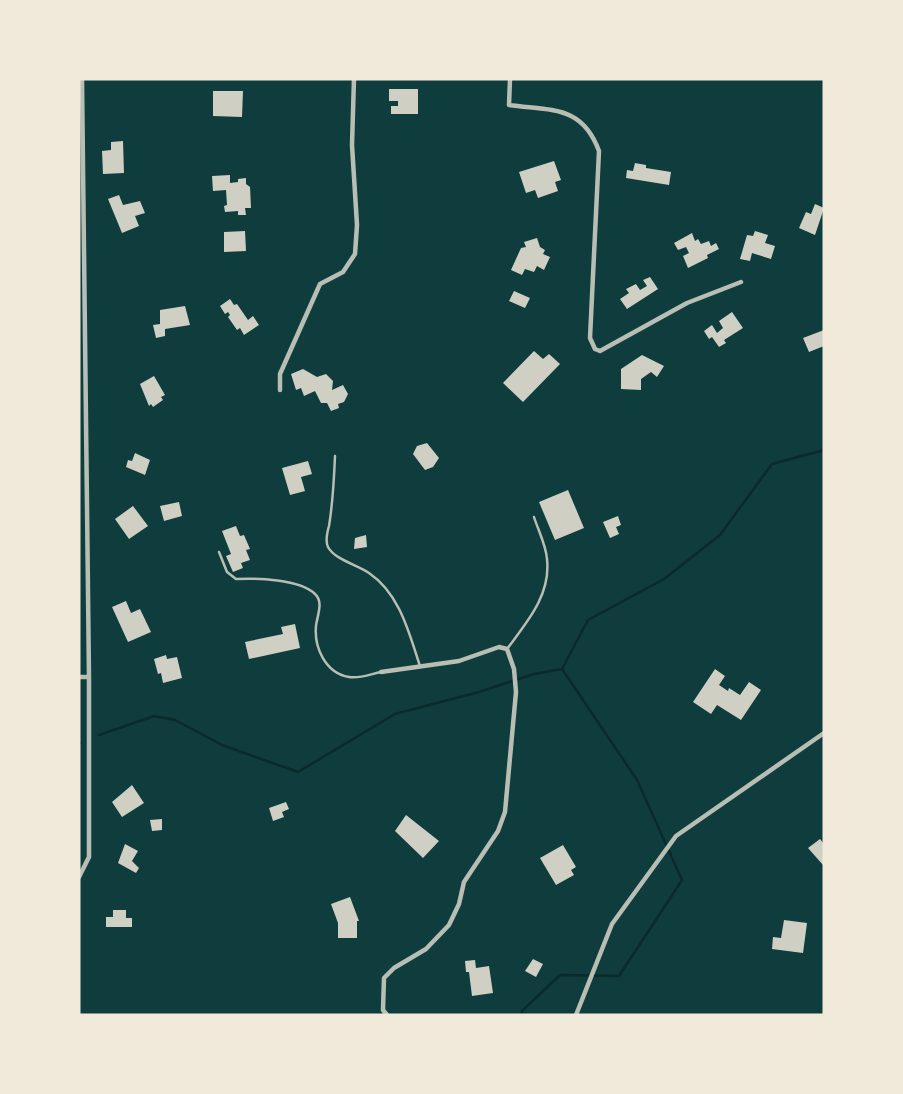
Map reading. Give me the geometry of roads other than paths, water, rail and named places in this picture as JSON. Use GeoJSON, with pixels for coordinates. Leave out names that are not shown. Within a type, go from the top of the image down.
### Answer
{"type":"FeatureCollection","features":[{"type":"Feature","properties":{"kind":"street"},"geometry":{"type":"LineString","coordinates":[[79,877],[89,857],[82,79]]}},
{"type":"Feature","properties":{"kind":"street"},"geometry":{"type":"LineString","coordinates":[[280,390],[280,374],[309,303],[320,284],[343,272],[355,254],[357,225],[352,145],[354,79]]}},
{"type":"Feature","properties":{"kind":"street"},"geometry":{"type":"LineString","coordinates":[[510,79],[509,105],[572,114],[585,124],[599,151],[590,338],[595,349],[600,351],[687,303],[741,282]]}},
{"type":"Feature","properties":{"kind":"street"},"geometry":{"type":"LineString","coordinates":[[381,672],[459,661],[499,647],[507,649],[514,669],[516,692],[505,812],[487,850],[464,882],[459,904],[449,925],[426,949],[394,968],[384,978],[383,1010],[387,1015]]}},
{"type":"Feature","properties":{"kind":"street"},"geometry":{"type":"LineString","coordinates":[[79,677],[89,677]]}},
{"type":"Feature","properties":{"kind":"street"},"geometry":{"type":"LineString","coordinates":[[576,1015],[612,924],[676,836],[824,733]]}},
{"type":"Feature","properties":{"kind":"lane"},"geometry":{"type":"LineString","coordinates":[[335,456],[335,495],[326,540],[329,549],[369,573],[390,593],[408,632],[419,666]]}},
{"type":"Feature","properties":{"kind":"lane"},"geometry":{"type":"LineString","coordinates":[[507,649],[536,610],[545,586],[547,560],[534,517]]}},
{"type":"Feature","properties":{"kind":"lane"},"geometry":{"type":"LineString","coordinates":[[219,552],[227,572],[236,579],[267,578],[306,589],[317,596],[320,601],[316,627],[317,643],[331,667],[348,677],[381,672]]}},
{"type":"Feature","properties":{"kind":"waterway"},"geometry":{"type":"LineString","coordinates":[[99,735],[154,716],[175,720],[222,745],[298,772],[395,714],[534,674],[562,669],[588,620],[664,579],[720,535],[772,464],[824,450]]}},
{"type":"Feature","properties":{"kind":"waterway"},"geometry":{"type":"LineString","coordinates":[[522,1015],[522,1011],[560,975],[619,976],[682,880],[637,780],[562,669]]}}]}
